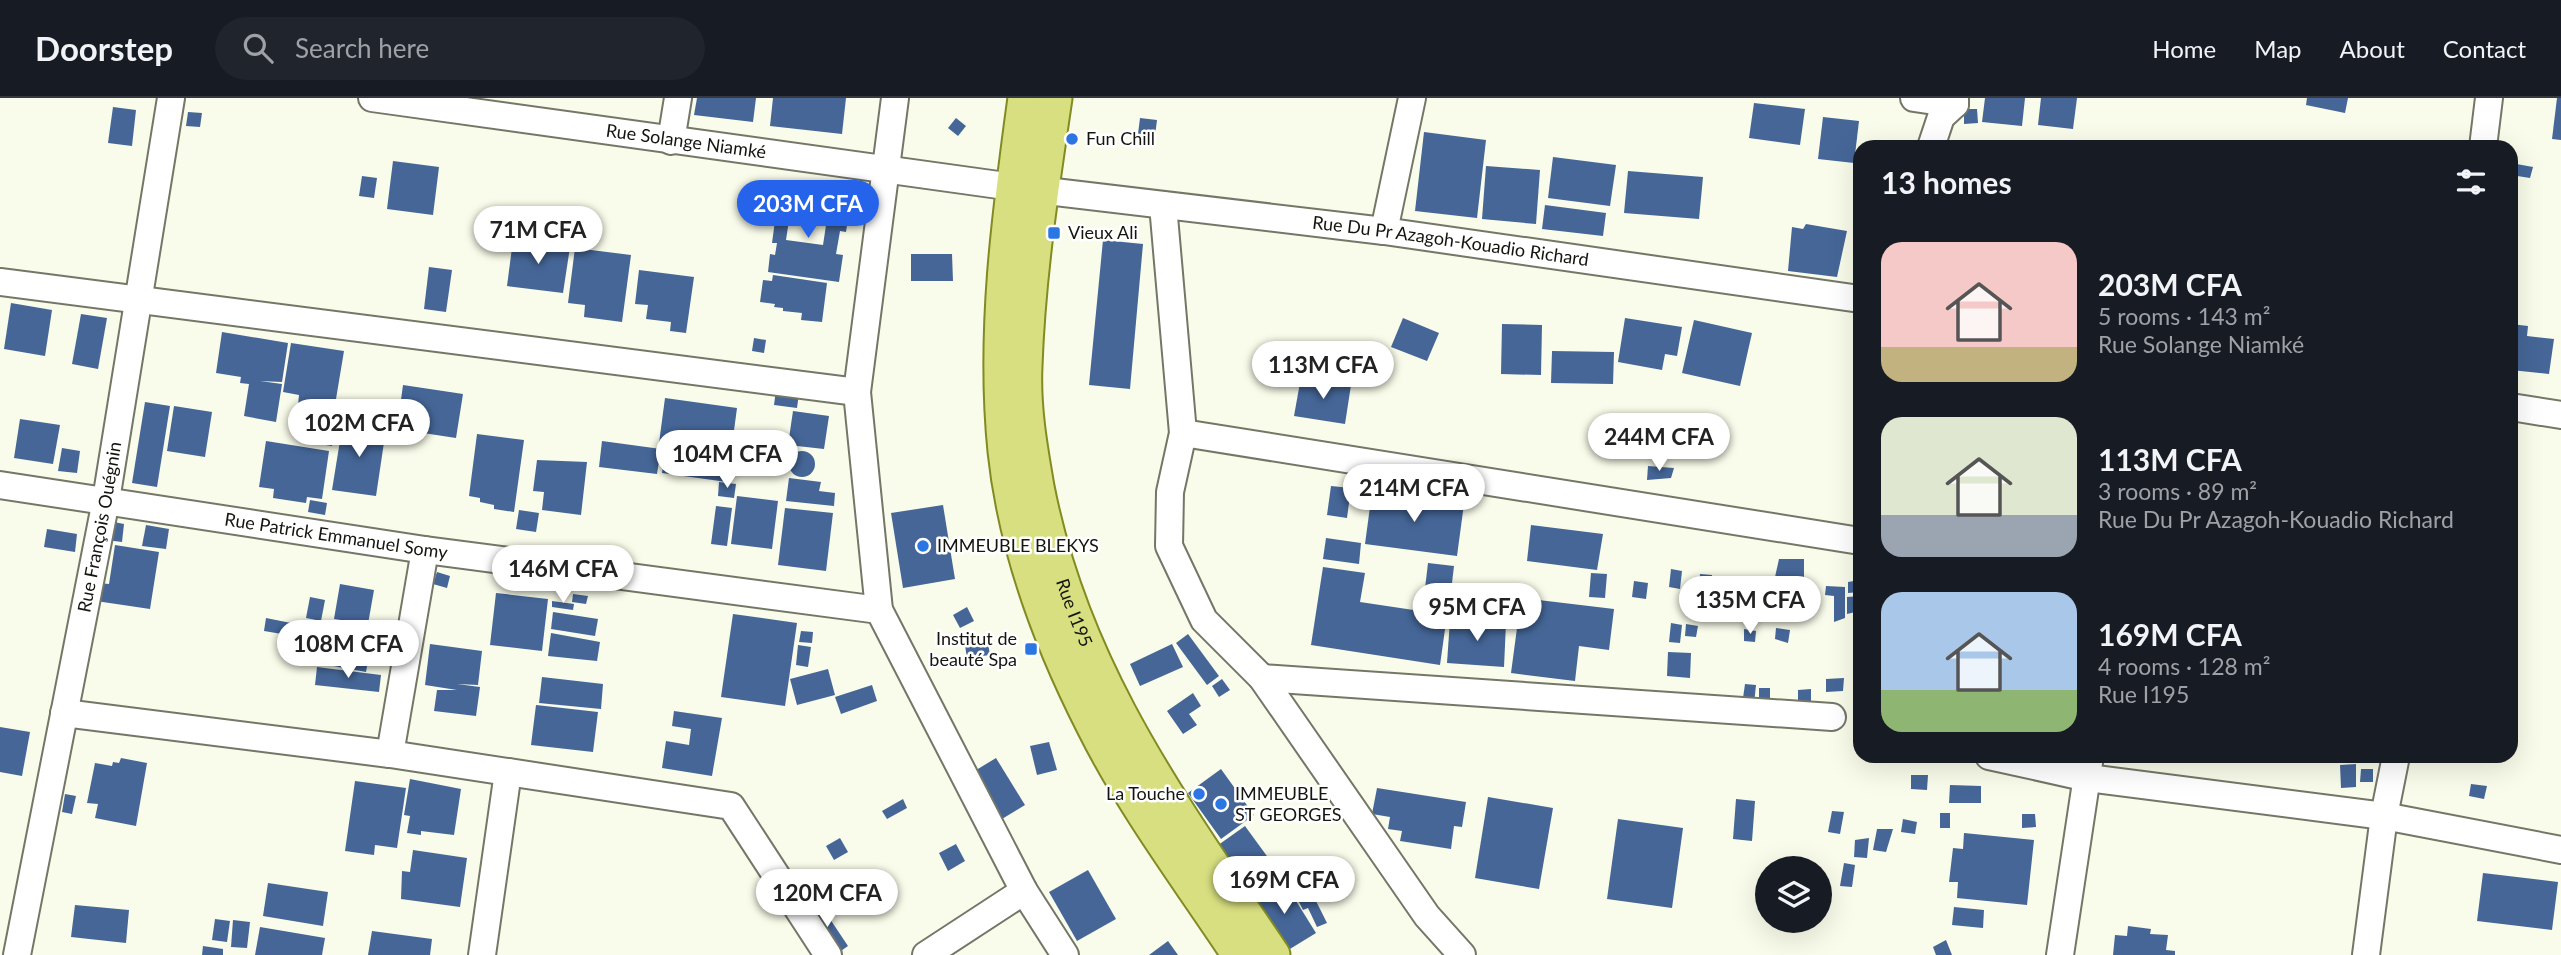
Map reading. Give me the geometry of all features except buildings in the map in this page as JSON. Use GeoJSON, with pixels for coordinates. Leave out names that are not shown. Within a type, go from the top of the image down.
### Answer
{"type":"FeatureCollection","features":[{"type":"Feature","properties":{"kind":"main road","name":"Rue I195"},"geometry":{"type":"LineString","coordinates":[[1025,98],[1025,367],[1029,446],[1047,533],[1082,640],[1116,712],[1162,790],[1273,955]]}},
{"type":"Feature","properties":{"kind":"main road","name":"Rue I195"},"geometry":{"type":"LineString","coordinates":[[1055,98],[1027,188],[1000,370],[1005,453],[1020,532],[1060,655],[1095,730],[1142,810],[1239,955]]}},
{"type":"Feature","properties":{"kind":"street","name":"Rue François Ouégnin"},"geometry":{"type":"LineString","coordinates":[[17,955],[106,500],[171,98]]}},
{"type":"Feature","properties":{"kind":"street","name":"Rue Solange Niamké"},"geometry":{"type":"LineString","coordinates":[[372,98],[1027,188]]}},
{"type":"Feature","properties":{"kind":"street"},"geometry":{"type":"LineString","coordinates":[[671,141],[678,98]]}},
{"type":"Feature","properties":{"kind":"street"},"geometry":{"type":"LineString","coordinates":[[895,98],[857,392],[879,610],[1024,891],[1065,955]]}},
{"type":"Feature","properties":{"kind":"street"},"geometry":{"type":"LineString","coordinates":[[1384,231],[1412,98]]}},
{"type":"Feature","properties":{"kind":"street"},"geometry":{"type":"LineString","coordinates":[[1914,98],[1955,101]]}},
{"type":"Feature","properties":{"kind":"street"},"geometry":{"type":"LineString","coordinates":[[2484,140],[2489,98]]}},
{"type":"Feature","properties":{"kind":"street"},"geometry":{"type":"LineString","coordinates":[[1933,140],[1941,117],[1955,101]]}},
{"type":"Feature","properties":{"kind":"street","name":"Rue Du Pr Azagoh-Kouadio Richard"},"geometry":{"type":"LineString","coordinates":[[1027,188],[1384,231],[1853,298]]}},
{"type":"Feature","properties":{"kind":"street"},"geometry":{"type":"LineString","coordinates":[[1163,205],[1182,433],[1170,492],[1169,546],[1204,621],[1262,678],[1427,916],[1462,955]]}},
{"type":"Feature","properties":{"kind":"street"},"geometry":{"type":"LineString","coordinates":[[0,282],[136,302],[857,392]]}},
{"type":"Feature","properties":{"kind":"street"},"geometry":{"type":"LineString","coordinates":[[2518,408],[2561,415]]}},
{"type":"Feature","properties":{"kind":"street"},"geometry":{"type":"LineString","coordinates":[[1182,433],[1853,540]]}},
{"type":"Feature","properties":{"kind":"street","name":"Rue Patrick Emmanuel Somy"},"geometry":{"type":"LineString","coordinates":[[0,485],[425,550],[879,610]]}},
{"type":"Feature","properties":{"kind":"street"},"geometry":{"type":"LineString","coordinates":[[390,754],[425,550]]}},
{"type":"Feature","properties":{"kind":"street"},"geometry":{"type":"LineString","coordinates":[[1262,678],[1832,717]]}},
{"type":"Feature","properties":{"kind":"street"},"geometry":{"type":"LineString","coordinates":[[64,713],[390,754],[731,806],[828,955]]}},
{"type":"Feature","properties":{"kind":"street"},"geometry":{"type":"LineString","coordinates":[[2053,763],[2384,816],[2561,850]]}},
{"type":"Feature","properties":{"kind":"street"},"geometry":{"type":"LineString","coordinates":[[2366,955],[2384,816],[2395,763]]}},
{"type":"Feature","properties":{"kind":"street"},"geometry":{"type":"LineString","coordinates":[[2060,955],[2089,767]]}},
{"type":"Feature","properties":{"kind":"street"},"geometry":{"type":"LineString","coordinates":[[482,955],[508,772]]}},
{"type":"Feature","properties":{"kind":"street"},"geometry":{"type":"LineString","coordinates":[[926,955],[1024,891]]}},
{"type":"Feature","properties":{"kind":"place","name":"Fun Chill"},"geometry":{"type":"Point","coordinates":[1072,139]}},
{"type":"Feature","properties":{"kind":"place","name":"Vieux Ali"},"geometry":{"type":"Point","coordinates":[1054,233]}},
{"type":"Feature","properties":{"kind":"place","name":"IMMEUBLE BLEKYS"},"geometry":{"type":"Point","coordinates":[923,546]}},
{"type":"Feature","properties":{"kind":"place","name":"Institut de beauté Spa"},"geometry":{"type":"Point","coordinates":[1031,649]}},
{"type":"Feature","properties":{"kind":"place","name":"La Touche"},"geometry":{"type":"Point","coordinates":[1199,794]}},
{"type":"Feature","properties":{"kind":"place","name":"IMMEUBLE ST GEORGES"},"geometry":{"type":"Point","coordinates":[1221,804]}}]}
